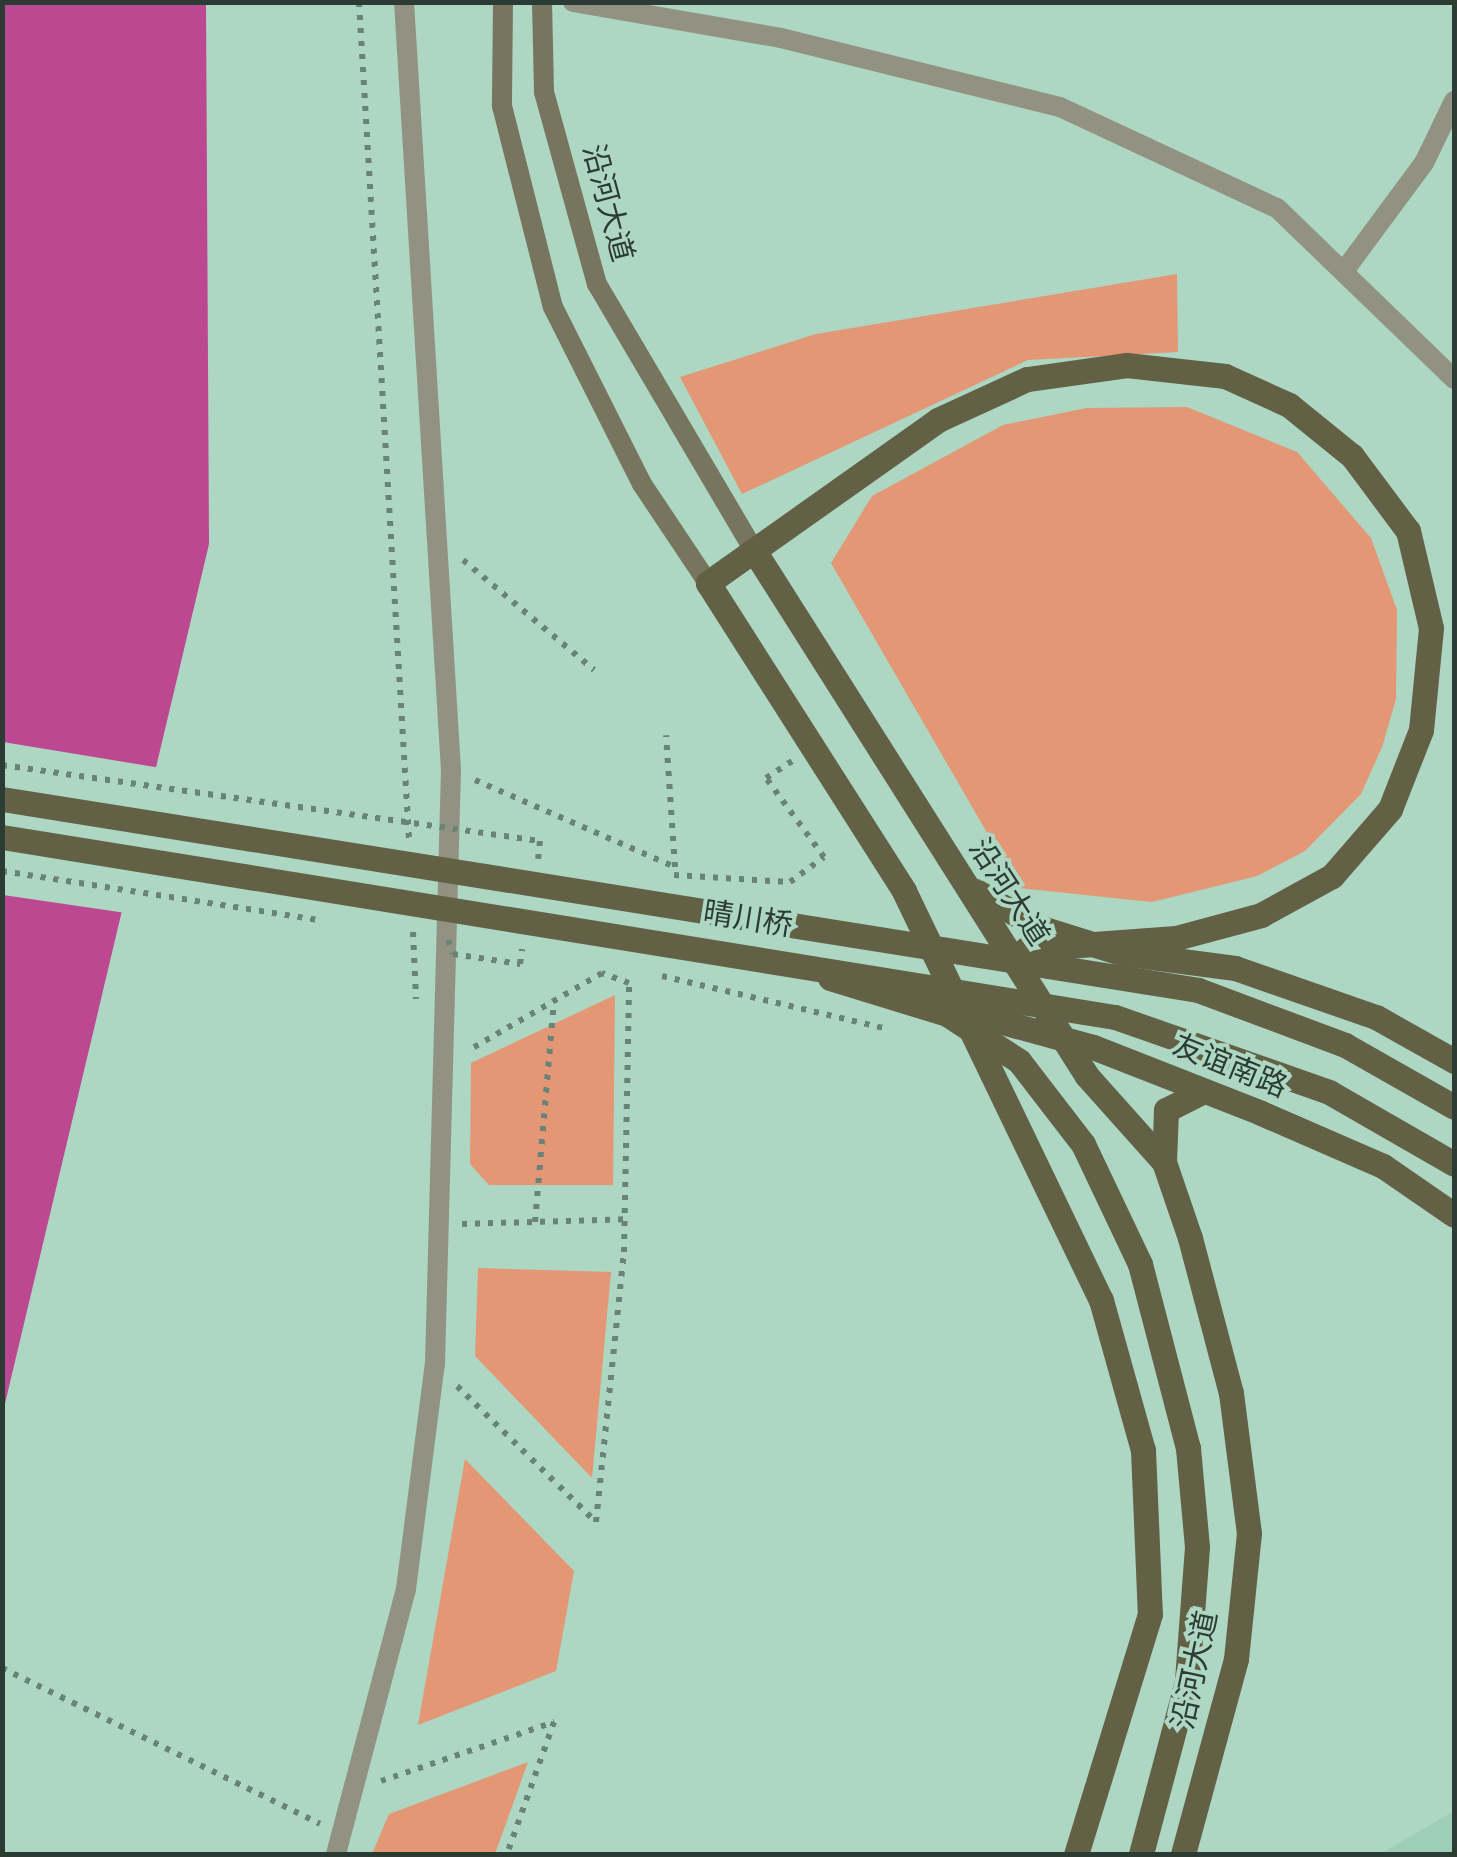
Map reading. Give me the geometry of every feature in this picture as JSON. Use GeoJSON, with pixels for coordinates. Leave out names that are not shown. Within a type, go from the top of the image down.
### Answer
{"type":"FeatureCollection","features":[{"type":"Feature","properties":{"kind":"main road","name":"沿河大道"},"geometry":{"type":"LineString","coordinates":[[503,2],[502,106],[553,307],[642,484],[904,891],[966,1012],[1101,1300],[1144,1450],[1150,1614],[1076,1854]]}},
{"type":"Feature","properties":{"kind":"main road","name":"沿河大道"},"geometry":{"type":"LineString","coordinates":[[542,2],[544,92],[596,284],[754,552],[1065,1041],[1164,1162],[1231,1393],[1249,1533],[1236,1659],[1183,1854]]}},
{"type":"Feature","properties":{"kind":"main road"},"geometry":{"type":"LineString","coordinates":[[708,584],[938,420],[1028,380],[1127,365],[1225,376],[1288,404],[1352,456],[1408,530],[1431,628],[1421,730],[1390,809],[1332,876],[1261,916],[1176,938],[988,952]]}},
{"type":"Feature","properties":{"kind":"main road","name":"晴川桥"},"geometry":{"type":"LineString","coordinates":[[2,799],[988,952],[1198,990],[1344,1045],[1454,1107]]}},
{"type":"Feature","properties":{"kind":"main road","name":"晴川桥"},"geometry":{"type":"LineString","coordinates":[[2,837],[734,950],[1115,1017],[1231,1050],[1329,1092],[1454,1164]]}},
{"type":"Feature","properties":{"kind":"main road"},"geometry":{"type":"LineString","coordinates":[[960,878],[995,908],[1122,952],[1236,968],[1376,1017],[1454,1061]]}},
{"type":"Feature","properties":{"kind":"main road"},"geometry":{"type":"LineString","coordinates":[[734,950],[901,998],[990,1036],[1048,1094],[1116,1203],[1168,1352],[1197,1547],[1187,1681],[1141,1854]]}},
{"type":"Feature","properties":{"kind":"main road","name":"友谊南路"},"geometry":{"type":"LineString","coordinates":[[966,1012],[1065,1041],[1204,1091],[1383,1166],[1454,1215]]}},
{"type":"Feature","properties":{"kind":"main road"},"geometry":{"type":"LineString","coordinates":[[1164,1162],[1166,1110],[1204,1091]]}},
{"type":"Feature","properties":{"kind":"street"},"geometry":{"type":"LineString","coordinates":[[336,1854],[406,1589],[435,1364],[436,1070],[451,770],[404,2]]}},
{"type":"Feature","properties":{"kind":"street"},"geometry":{"type":"LineString","coordinates":[[573,2],[782,38],[1060,108],[1277,208],[1454,379]]}},
{"type":"Feature","properties":{"kind":"street"},"geometry":{"type":"LineString","coordinates":[[1344,272],[1424,162],[1454,100]]}},
{"type":"Feature","properties":{"kind":"path"},"geometry":{"type":"LineString","coordinates":[[359,2],[410,847]]}},
{"type":"Feature","properties":{"kind":"path"},"geometry":{"type":"LineString","coordinates":[[438,542],[537,614],[594,670]]}},
{"type":"Feature","properties":{"kind":"path"},"geometry":{"type":"LineString","coordinates":[[451,770],[675,867],[666,735]]}},
{"type":"Feature","properties":{"kind":"path"},"geometry":{"type":"LineString","coordinates":[[2,764],[540,840],[536,859],[556,862]]}},
{"type":"Feature","properties":{"kind":"path","name":"晴川桥"},"geometry":{"type":"LineString","coordinates":[[654,874],[790,882],[824,857],[766,778]]}},
{"type":"Feature","properties":{"kind":"path"},"geometry":{"type":"LineString","coordinates":[[2,872],[337,923]]}},
{"type":"Feature","properties":{"kind":"path"},"geometry":{"type":"LineString","coordinates":[[413,924],[417,1019]]}},
{"type":"Feature","properties":{"kind":"path"},"geometry":{"type":"LineString","coordinates":[[396,932],[520,964],[522,949],[541,952]]}},
{"type":"Feature","properties":{"kind":"path"},"geometry":{"type":"LineString","coordinates":[[598,962],[636,968]]}},
{"type":"Feature","properties":{"kind":"path"},"geometry":{"type":"LineString","coordinates":[[435,1364],[596,1522],[626,1219],[630,983],[602,973],[436,1070]]}},
{"type":"Feature","properties":{"kind":"path"},"geometry":{"type":"LineString","coordinates":[[654,973],[898,1032]]}},
{"type":"Feature","properties":{"kind":"path"},"geometry":{"type":"LineString","coordinates":[[534,1222],[554,1001]]}},
{"type":"Feature","properties":{"kind":"path"},"geometry":{"type":"LineString","coordinates":[[435,1224],[626,1219]]}},
{"type":"Feature","properties":{"kind":"path"},"geometry":{"type":"LineString","coordinates":[[2,1668],[344,1834]]}},
{"type":"Feature","properties":{"kind":"path"},"geometry":{"type":"LineString","coordinates":[[355,1790],[554,1722],[507,1854]]}},
{"type":"Feature","properties":{"kind":"shaded area"},"geometry":{"type":"Polygon","coordinates":[[[3,3],[206,3],[209,544],[3,1412],[3,3]]]}},
{"type":"Feature","properties":{"kind":"shaded area"},"geometry":{"type":"Polygon","coordinates":[[[1177,274],[1178,352],[1028,360],[742,494],[680,377],[816,334],[1177,274]]]}},
{"type":"Feature","properties":{"kind":"shaded area"},"geometry":{"type":"Polygon","coordinates":[[[1187,407],[1297,452],[1371,538],[1397,610],[1396,699],[1382,747],[1361,794],[1305,851],[1257,876],[1152,902],[1019,888],[831,563],[872,496],[1003,425],[1087,408],[1187,407]]]}},
{"type":"Feature","properties":{"kind":"shaded area"},"geometry":{"type":"Polygon","coordinates":[[[615,995],[613,1185],[489,1185],[470,1164],[471,1063],[615,995]]]}},
{"type":"Feature","properties":{"kind":"shaded area"},"geometry":{"type":"Polygon","coordinates":[[[478,1268],[611,1272],[592,1478],[475,1356],[478,1268]]]}},
{"type":"Feature","properties":{"kind":"shaded area"},"geometry":{"type":"Polygon","coordinates":[[[465,1459],[574,1571],[556,1671],[418,1725],[465,1459]]]}},
{"type":"Feature","properties":{"kind":"shaded area"},"geometry":{"type":"Polygon","coordinates":[[[528,1762],[495,1854],[372,1854],[389,1814],[528,1762]]]}},
{"type":"Feature","properties":{"kind":"shaded area"},"geometry":{"type":"Polygon","coordinates":[[[1454,1811],[1454,1854],[1380,1854],[1454,1811]]]}},
{"type":"Feature","properties":{"kind":"pier"},"geometry":{"type":"Polygon","coordinates":[[[3,742],[161,768],[126,913],[3,895],[3,742]]]}}]}
